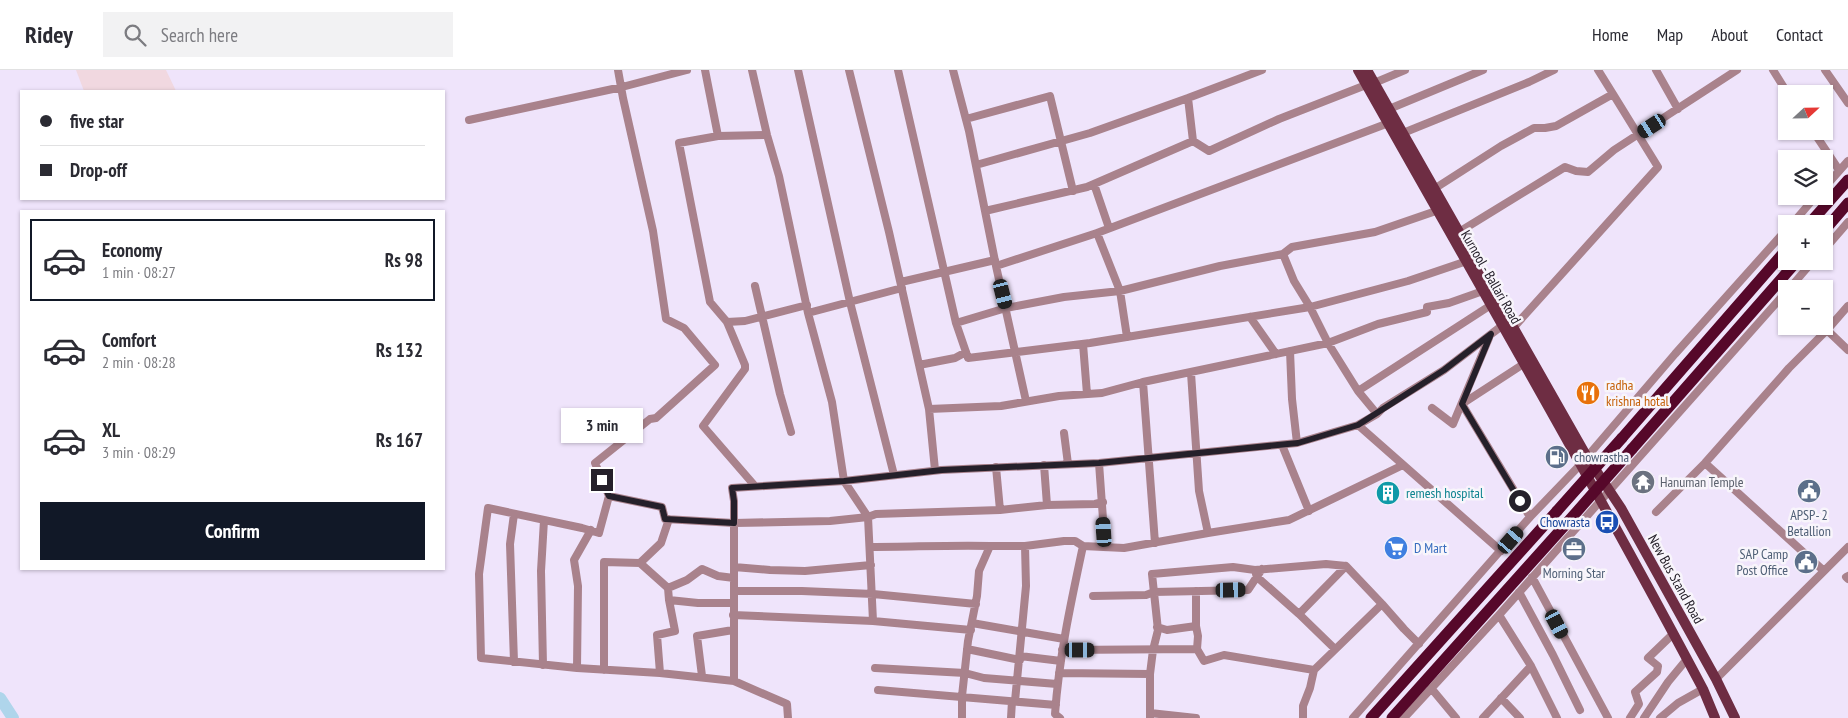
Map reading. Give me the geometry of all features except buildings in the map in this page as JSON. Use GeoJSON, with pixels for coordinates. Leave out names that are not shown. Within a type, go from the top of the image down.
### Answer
{"type":"FeatureCollection","features":[{"type":"Feature","properties":{"kind":"highway"},"geometry":{"type":"LineString","coordinates":[[1817,215],[1848,180]]}},
{"type":"Feature","properties":{"kind":"highway"},"geometry":{"type":"LineString","coordinates":[[1833,220],[1848,203]]}},
{"type":"Feature","properties":{"kind":"highway"},"geometry":{"type":"LineString","coordinates":[[1371,718],[1622,438],[1778,259]]}},
{"type":"Feature","properties":{"kind":"highway"},"geometry":{"type":"LineString","coordinates":[[1392,718],[1566,524],[1789,270]]}},
{"type":"Feature","properties":{"kind":"main road","name":"Kurnool - Ballari Road"},"geometry":{"type":"LineString","coordinates":[[1358,70],[1389,109],[1514,328],[1583,461],[1600,500]]}},
{"type":"Feature","properties":{"kind":"main road","name":"Kurnool - Ballari Road"},"geometry":{"type":"LineString","coordinates":[[1367,70],[1370,84],[1386,124],[1583,461]]}},
{"type":"Feature","properties":{"kind":"main road","name":"New Bus Stand Road"},"geometry":{"type":"LineString","coordinates":[[1583,461],[1609,490],[1621,508],[1735,718]]}},
{"type":"Feature","properties":{"kind":"main road","name":"New Bus Stand Road"},"geometry":{"type":"LineString","coordinates":[[1600,500],[1703,689],[1715,718]]}},
{"type":"Feature","properties":{"kind":"street"},"geometry":{"type":"LineString","coordinates":[[618,70],[653,231],[666,319],[684,328],[715,365],[656,418],[650,419],[595,463],[609,496],[599,533],[488,508],[479,574],[481,658],[577,668],[702,676],[734,681],[787,704],[788,718]]}},
{"type":"Feature","properties":{"kind":"street"},"geometry":{"type":"LineString","coordinates":[[469,120],[622,87],[687,70]]}},
{"type":"Feature","properties":{"kind":"street"},"geometry":{"type":"LineString","coordinates":[[705,70],[718,136]]}},
{"type":"Feature","properties":{"kind":"street"},"geometry":{"type":"LineString","coordinates":[[752,70],[767,135],[779,176],[808,309],[832,402],[844,481],[868,517],[871,547],[873,621]]}},
{"type":"Feature","properties":{"kind":"street"},"geometry":{"type":"LineString","coordinates":[[798,70],[850,302],[894,475]]}},
{"type":"Feature","properties":{"kind":"street"},"geometry":{"type":"LineString","coordinates":[[848,70],[901,285],[929,409],[934,470]]}},
{"type":"Feature","properties":{"kind":"street"},"geometry":{"type":"LineString","coordinates":[[898,70],[956,323],[968,358],[1083,344],[1310,307],[1408,281],[1467,261]]}},
{"type":"Feature","properties":{"kind":"street"},"geometry":{"type":"LineString","coordinates":[[953,70],[966,119],[1026,402]]}},
{"type":"Feature","properties":{"kind":"street"},"geometry":{"type":"LineString","coordinates":[[976,165],[1090,133],[1262,70]]}},
{"type":"Feature","properties":{"kind":"street"},"geometry":{"type":"LineString","coordinates":[[1193,141],[1209,151],[1280,119],[1405,70]]}},
{"type":"Feature","properties":{"kind":"street"},"geometry":{"type":"LineString","coordinates":[[1389,109],[1483,70]]}},
{"type":"Feature","properties":{"kind":"street"},"geometry":{"type":"LineString","coordinates":[[1403,133],[1554,70]]}},
{"type":"Feature","properties":{"kind":"street"},"geometry":{"type":"LineString","coordinates":[[1514,328],[1658,167],[1598,70]]}},
{"type":"Feature","properties":{"kind":"street"},"geometry":{"type":"LineString","coordinates":[[1656,70],[1678,109]]}},
{"type":"Feature","properties":{"kind":"street"},"geometry":{"type":"LineString","coordinates":[[1459,232],[1565,167],[1576,172],[1588,172],[1614,150],[1737,70]]}},
{"type":"Feature","properties":{"kind":"street"},"geometry":{"type":"LineString","coordinates":[[1773,70],[1782,85]]}},
{"type":"Feature","properties":{"kind":"street"},"geometry":{"type":"LineString","coordinates":[[1825,70],[1848,103]]}},
{"type":"Feature","properties":{"kind":"street"},"geometry":{"type":"LineString","coordinates":[[1434,189],[1501,146],[1534,128],[1556,126],[1612,94]]}},
{"type":"Feature","properties":{"kind":"street"},"geometry":{"type":"LineString","coordinates":[[966,119],[1050,96],[1073,191]]}},
{"type":"Feature","properties":{"kind":"street"},"geometry":{"type":"LineString","coordinates":[[1188,98],[1193,141]]}},
{"type":"Feature","properties":{"kind":"street"},"geometry":{"type":"LineString","coordinates":[[727,322],[745,321],[850,302],[945,272],[995,263],[1097,233],[1386,124]]}},
{"type":"Feature","properties":{"kind":"street"},"geometry":{"type":"LineString","coordinates":[[755,486],[703,426],[745,365],[727,322],[710,302],[679,143],[718,136],[767,135]]}},
{"type":"Feature","properties":{"kind":"street"},"geometry":{"type":"LineString","coordinates":[[1819,140],[1840,170]]}},
{"type":"Feature","properties":{"kind":"street"},"geometry":{"type":"LineString","coordinates":[[985,212],[1073,191],[1094,184],[1193,141]]}},
{"type":"Feature","properties":{"kind":"street"},"geometry":{"type":"LineString","coordinates":[[1833,178],[1848,161]]}},
{"type":"Feature","properties":{"kind":"street"},"geometry":{"type":"LineString","coordinates":[[1094,184],[1109,228]]}},
{"type":"Feature","properties":{"kind":"street"},"geometry":{"type":"LineString","coordinates":[[1800,215],[1808,205]]}},
{"type":"Feature","properties":{"kind":"street"},"geometry":{"type":"LineString","coordinates":[[956,323],[1006,308],[1064,297],[1120,291],[1220,266],[1283,254],[1292,247],[1375,232],[1436,211]]}},
{"type":"Feature","properties":{"kind":"street"},"geometry":{"type":"LineString","coordinates":[[1833,240],[1848,222]]}},
{"type":"Feature","properties":{"kind":"street"},"geometry":{"type":"LineString","coordinates":[[1097,233],[1120,291],[1127,337]]}},
{"type":"Feature","properties":{"kind":"street"},"geometry":{"type":"LineString","coordinates":[[1353,718],[1778,239]]}},
{"type":"Feature","properties":{"kind":"street"},"geometry":{"type":"LineString","coordinates":[[1283,254],[1294,281],[1310,307],[1328,343],[1358,390],[1377,414]]}},
{"type":"Feature","properties":{"kind":"street"},"geometry":{"type":"LineString","coordinates":[[1797,280],[1806,270]]}},
{"type":"Feature","properties":{"kind":"street"},"geometry":{"type":"LineString","coordinates":[[754,286],[791,432]]}},
{"type":"Feature","properties":{"kind":"street"},"geometry":{"type":"LineString","coordinates":[[929,409],[1001,406],[1059,396],[1102,393],[1142,382],[1328,343],[1378,324],[1426,312],[1427,307],[1449,303],[1483,290]]}},
{"type":"Feature","properties":{"kind":"street"},"geometry":{"type":"LineString","coordinates":[[1404,718],[1500,615],[1778,301]]}},
{"type":"Feature","properties":{"kind":"street"},"geometry":{"type":"LineString","coordinates":[[1358,390],[1492,305]]}},
{"type":"Feature","properties":{"kind":"street"},"geometry":{"type":"LineString","coordinates":[[1833,323],[1848,306]]}},
{"type":"Feature","properties":{"kind":"street"},"geometry":{"type":"LineString","coordinates":[[1250,317],[1276,354]]}},
{"type":"Feature","properties":{"kind":"street"},"geometry":{"type":"LineString","coordinates":[[734,681],[734,501],[732,488],[844,481],[934,470],[1099,463],[1298,443],[1358,425],[1444,370],[1503,325]]}},
{"type":"Feature","properties":{"kind":"street"},"geometry":{"type":"LineString","coordinates":[[1432,408],[1453,424],[1491,334]]}},
{"type":"Feature","properties":{"kind":"street"},"geometry":{"type":"LineString","coordinates":[[1656,512],[1705,463],[1789,368],[1822,335]]}},
{"type":"Feature","properties":{"kind":"street"},"geometry":{"type":"LineString","coordinates":[[1832,335],[1848,350]]}},
{"type":"Feature","properties":{"kind":"street"},"geometry":{"type":"LineString","coordinates":[[1083,344],[1087,394]]}},
{"type":"Feature","properties":{"kind":"street"},"geometry":{"type":"LineString","coordinates":[[1290,351],[1292,398],[1298,443]]}},
{"type":"Feature","properties":{"kind":"street"},"geometry":{"type":"LineString","coordinates":[[919,365],[955,358],[966,352]]}},
{"type":"Feature","properties":{"kind":"street"},"geometry":{"type":"LineString","coordinates":[[1462,404],[1525,363]]}},
{"type":"Feature","properties":{"kind":"street"},"geometry":{"type":"LineString","coordinates":[[1190,373],[1199,491],[1208,533]]}},
{"type":"Feature","properties":{"kind":"street"},"geometry":{"type":"LineString","coordinates":[[1142,382],[1155,543]]}},
{"type":"Feature","properties":{"kind":"street"},"geometry":{"type":"LineString","coordinates":[[1462,404],[1530,517]]}},
{"type":"Feature","properties":{"kind":"street"},"geometry":{"type":"LineString","coordinates":[[1358,425],[1501,551]]}},
{"type":"Feature","properties":{"kind":"street"},"geometry":{"type":"LineString","coordinates":[[1064,433],[1068,464]]}},
{"type":"Feature","properties":{"kind":"street"},"geometry":{"type":"LineString","coordinates":[[1282,445],[1308,511]]}},
{"type":"Feature","properties":{"kind":"street"},"geometry":{"type":"LineString","coordinates":[[1099,463],[1105,547]]}},
{"type":"Feature","properties":{"kind":"street"},"geometry":{"type":"LineString","coordinates":[[1705,463],[1824,571]]}},
{"type":"Feature","properties":{"kind":"street"},"geometry":{"type":"LineString","coordinates":[[1044,465],[1047,505]]}},
{"type":"Feature","properties":{"kind":"street"},"geometry":{"type":"LineString","coordinates":[[871,547],[925,548],[950,544],[1025,546],[1064,541],[1075,542],[1083,546],[1124,548],[1290,520],[1403,465]]}},
{"type":"Feature","properties":{"kind":"street"},"geometry":{"type":"LineString","coordinates":[[996,467],[1000,510]]}},
{"type":"Feature","properties":{"kind":"street"},"geometry":{"type":"LineString","coordinates":[[609,496],[662,507],[665,519],[734,523],[830,521],[868,517],[876,514],[1000,510],[1047,505],[1087,505],[1103,502]]}},
{"type":"Feature","properties":{"kind":"street"},"geometry":{"type":"LineString","coordinates":[[514,514],[510,544],[514,662]]}},
{"type":"Feature","properties":{"kind":"street"},"geometry":{"type":"LineString","coordinates":[[640,563],[661,543],[669,519]]}},
{"type":"Feature","properties":{"kind":"street"},"geometry":{"type":"LineString","coordinates":[[543,665],[540,571],[544,520]]}},
{"type":"Feature","properties":{"kind":"street"},"geometry":{"type":"LineString","coordinates":[[577,668],[578,586],[574,560],[591,530]]}},
{"type":"Feature","properties":{"kind":"street"},"geometry":{"type":"LineString","coordinates":[[962,718],[962,696],[967,649],[976,604],[979,571],[990,546]]}},
{"type":"Feature","properties":{"kind":"street"},"geometry":{"type":"LineString","coordinates":[[1011,718],[1020,658],[1026,586],[1025,546]]}},
{"type":"Feature","properties":{"kind":"street"},"geometry":{"type":"LineString","coordinates":[[1060,718],[1055,714],[1060,661],[1083,546]]}},
{"type":"Feature","properties":{"kind":"street"},"geometry":{"type":"LineString","coordinates":[[1716,680],[1848,546]]}},
{"type":"Feature","properties":{"kind":"street"},"geometry":{"type":"LineString","coordinates":[[604,670],[604,562],[640,563],[668,588],[675,631],[658,635],[660,673]]}},
{"type":"Feature","properties":{"kind":"street"},"geometry":{"type":"LineString","coordinates":[[1196,718],[1150,715],[1150,674],[1157,627],[1152,574],[1233,567],[1258,572],[1326,564],[1346,566],[1419,644]]}},
{"type":"Feature","properties":{"kind":"street"},"geometry":{"type":"LineString","coordinates":[[734,567],[805,571],[871,565]]}},
{"type":"Feature","properties":{"kind":"street"},"geometry":{"type":"LineString","coordinates":[[1299,614],[1346,566]]}},
{"type":"Feature","properties":{"kind":"street"},"geometry":{"type":"LineString","coordinates":[[668,588],[687,580],[702,569],[718,576],[734,578]]}},
{"type":"Feature","properties":{"kind":"street"},"geometry":{"type":"LineString","coordinates":[[1093,596],[1146,595],[1154,592],[1248,590],[1258,572]]}},
{"type":"Feature","properties":{"kind":"street"},"geometry":{"type":"LineString","coordinates":[[1258,572],[1336,649]]}},
{"type":"Feature","properties":{"kind":"street"},"geometry":{"type":"LineString","coordinates":[[1532,577],[1608,718]]}},
{"type":"Feature","properties":{"kind":"street"},"geometry":{"type":"LineString","coordinates":[[734,592],[802,591],[873,594],[976,604]]}},
{"type":"Feature","properties":{"kind":"street"},"geometry":{"type":"LineString","coordinates":[[1196,591],[1197,649],[1204,661],[1224,655],[1314,670]]}},
{"type":"Feature","properties":{"kind":"street"},"geometry":{"type":"LineString","coordinates":[[1519,592],[1580,710]]}},
{"type":"Feature","properties":{"kind":"street"},"geometry":{"type":"LineString","coordinates":[[669,600],[698,603],[733,603]]}},
{"type":"Feature","properties":{"kind":"street"},"geometry":{"type":"LineString","coordinates":[[1303,718],[1303,706],[1314,670],[1382,604]]}},
{"type":"Feature","properties":{"kind":"street"},"geometry":{"type":"LineString","coordinates":[[733,615],[971,627],[1022,632],[1064,639]]}},
{"type":"Feature","properties":{"kind":"street"},"geometry":{"type":"LineString","coordinates":[[1500,615],[1531,666],[1557,718]]}},
{"type":"Feature","properties":{"kind":"street"},"geometry":{"type":"LineString","coordinates":[[1157,627],[1167,630],[1196,626]]}},
{"type":"Feature","properties":{"kind":"street"},"geometry":{"type":"LineString","coordinates":[[702,676],[697,636],[733,630]]}},
{"type":"Feature","properties":{"kind":"street"},"geometry":{"type":"LineString","coordinates":[[1630,718],[1639,704],[1635,692],[1657,672],[1658,666],[1648,658],[1673,634]]}},
{"type":"Feature","properties":{"kind":"street"},"geometry":{"type":"LineString","coordinates":[[967,649],[1020,658],[1060,661]]}},
{"type":"Feature","properties":{"kind":"street"},"geometry":{"type":"LineString","coordinates":[[1062,650],[1197,649]]}},
{"type":"Feature","properties":{"kind":"street"},"geometry":{"type":"LineString","coordinates":[[1644,718],[1668,682],[1687,659]]}},
{"type":"Feature","properties":{"kind":"street"},"geometry":{"type":"LineString","coordinates":[[1482,718],[1531,666]]}},
{"type":"Feature","properties":{"kind":"street"},"geometry":{"type":"LineString","coordinates":[[875,668],[965,673],[984,678],[1057,684]]}},
{"type":"Feature","properties":{"kind":"street"},"geometry":{"type":"LineString","coordinates":[[1059,673],[1150,674]]}},
{"type":"Feature","properties":{"kind":"street"},"geometry":{"type":"LineString","coordinates":[[1431,688],[1456,718]]}},
{"type":"Feature","properties":{"kind":"street"},"geometry":{"type":"LineString","coordinates":[[1660,718],[1678,703],[1703,689]]}},
{"type":"Feature","properties":{"kind":"street"},"geometry":{"type":"LineString","coordinates":[[878,690],[1056,705]]}},
{"type":"Feature","properties":{"kind":"street"},"geometry":{"type":"LineString","coordinates":[[1501,698],[1520,718]]}},
{"type":"Feature","properties":{"kind":"shaded area"},"geometry":{"type":"Polygon","coordinates":[[[76,70],[166,70],[176,90],[84,90],[76,70]]]}},
{"type":"Feature","properties":{"kind":"waterway"},"geometry":{"type":"LineString","coordinates":[[0,698],[13,718]]}},
{"type":"Feature","properties":{"kind":"place","name":"radha krishna hotal"},"geometry":{"type":"Point","coordinates":[1588,393]}},
{"type":"Feature","properties":{"kind":"place","name":"chowrastha"},"geometry":{"type":"Point","coordinates":[1557,457]}},
{"type":"Feature","properties":{"kind":"place","name":"Hanuman Temple"},"geometry":{"type":"Point","coordinates":[1643,482]}},
{"type":"Feature","properties":{"kind":"place","name":"APSP- 2 Betallion"},"geometry":{"type":"Point","coordinates":[1809,491]}},
{"type":"Feature","properties":{"kind":"place","name":"remesh hospital"},"geometry":{"type":"Point","coordinates":[1388,493]}},
{"type":"Feature","properties":{"kind":"place","name":"Chowrasta"},"geometry":{"type":"Point","coordinates":[1607,522]}},
{"type":"Feature","properties":{"kind":"place","name":"D Mart"},"geometry":{"type":"Point","coordinates":[1396,548]}},
{"type":"Feature","properties":{"kind":"place","name":"Morning Star"},"geometry":{"type":"Point","coordinates":[1574,549]}},
{"type":"Feature","properties":{"kind":"place","name":"SAP Camp Post Office"},"geometry":{"type":"Point","coordinates":[1806,562]}},
{"type":"Feature","properties":{"kind":"route"},"geometry":{"type":"LineString","coordinates":[[602,480],[609,496],[662,507],[665,519],[734,523],[732,488],[844,481],[942,470],[1099,463],[1298,443],[1358,425],[1444,370],[1491,334],[1462,404],[1520,501]]}}]}
